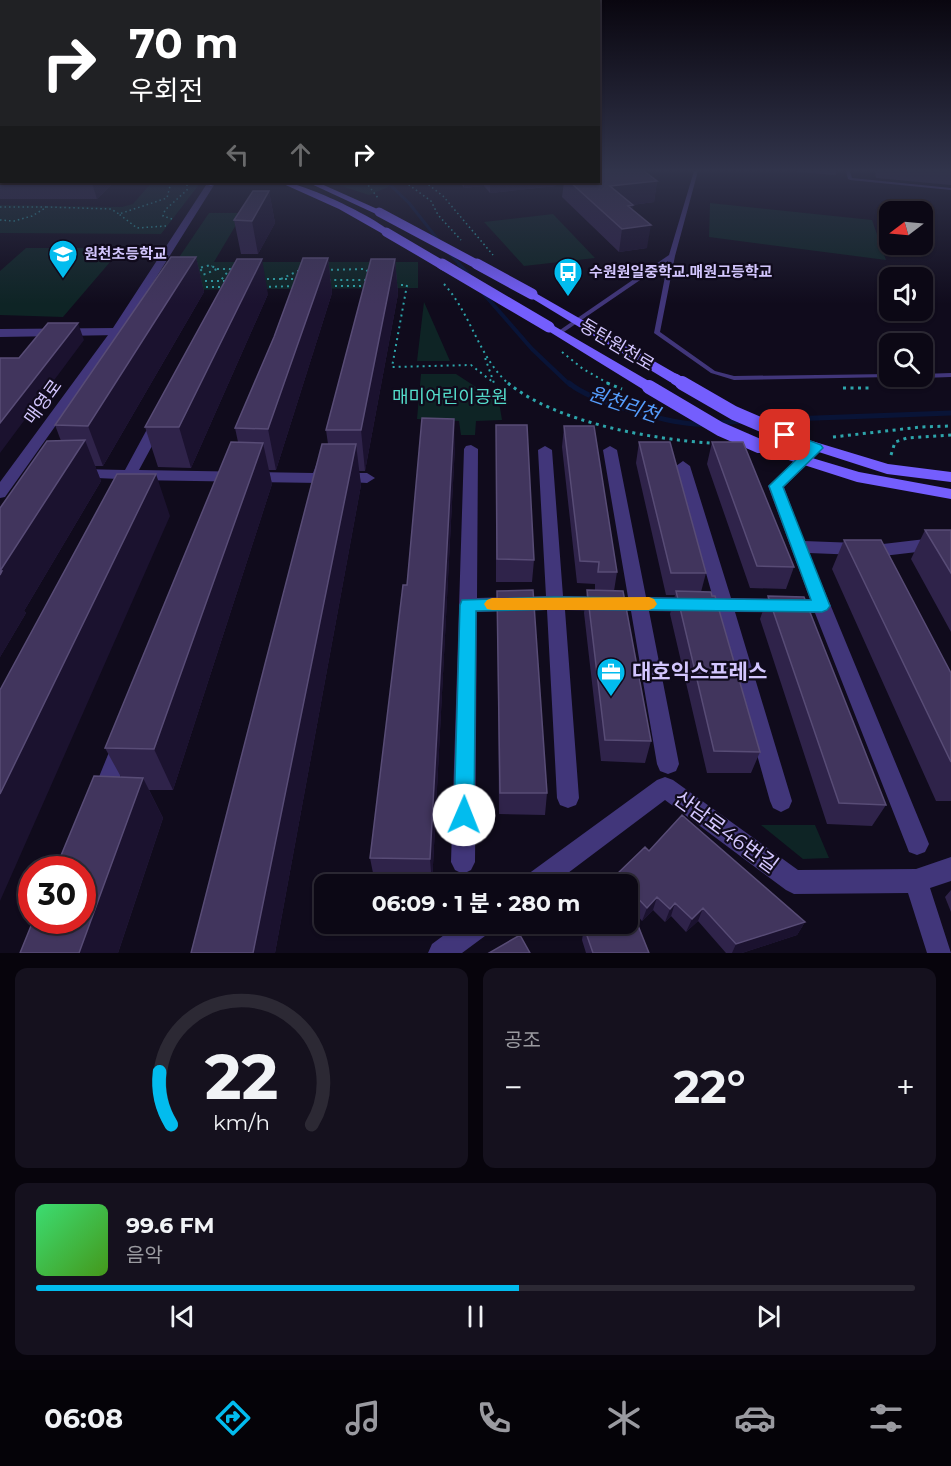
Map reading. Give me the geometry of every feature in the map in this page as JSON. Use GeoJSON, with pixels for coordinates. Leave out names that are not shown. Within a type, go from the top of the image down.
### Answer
{"type":"FeatureCollection","features":[{"type":"Feature","properties":{"kind":"main road","name":"동탄원천로"},"geometry":{"type":"LineString","coordinates":[[360,215],[720,429],[759,446],[806,450],[887,469],[951,477]]}},
{"type":"Feature","properties":{"kind":"main road","name":"동탄원천로"},"geometry":{"type":"LineString","coordinates":[[385,215],[531,294],[734,413],[857,477],[951,494]]}},
{"type":"Feature","properties":{"kind":"street","name":"매영로"},"geometry":{"type":"LineString","coordinates":[[3,484],[116,332],[191,215]]}},
{"type":"Feature","properties":{"kind":"street"},"geometry":{"type":"LineString","coordinates":[[1,334],[116,332]]}},
{"type":"Feature","properties":{"kind":"street"},"geometry":{"type":"LineString","coordinates":[[119,494],[169,402]]}},
{"type":"Feature","properties":{"kind":"street"},"geometry":{"type":"LineString","coordinates":[[463,862],[471,449]]}},
{"type":"Feature","properties":{"kind":"street"},"geometry":{"type":"LineString","coordinates":[[545,450],[568,798]]}},
{"type":"Feature","properties":{"kind":"street"},"geometry":{"type":"LineString","coordinates":[[610,450],[668,764]]}},
{"type":"Feature","properties":{"kind":"street"},"geometry":{"type":"LineString","coordinates":[[806,450],[776,486],[798,547],[917,844]]}},
{"type":"Feature","properties":{"kind":"street"},"geometry":{"type":"LineString","coordinates":[[314,501],[326,455]]}},
{"type":"Feature","properties":{"kind":"street"},"geometry":{"type":"LineString","coordinates":[[683,466],[781,801]]}},
{"type":"Feature","properties":{"kind":"street"},"geometry":{"type":"LineString","coordinates":[[218,497],[229,470]]}},
{"type":"Feature","properties":{"kind":"street"},"geometry":{"type":"LineString","coordinates":[[63,474],[229,470],[320,478],[367,477]]}},
{"type":"Feature","properties":{"kind":"street"},"geometry":{"type":"LineString","coordinates":[[3,484],[30,475]]}},
{"type":"Feature","properties":{"kind":"street"},"geometry":{"type":"LineString","coordinates":[[798,547],[883,550],[951,542]]}},
{"type":"Feature","properties":{"kind":"street"},"geometry":{"type":"LineString","coordinates":[[883,550],[895,571]]}},
{"type":"Feature","properties":{"kind":"street"},"geometry":{"type":"LineString","coordinates":[[468,605],[638,603],[822,606]]}},
{"type":"Feature","properties":{"kind":"street"},"geometry":{"type":"LineString","coordinates":[[94,815],[129,727]]}},
{"type":"Feature","properties":{"kind":"street","name":"산남로46번길"},"geometry":{"type":"LineString","coordinates":[[547,874],[665,787],[794,882],[916,881]]}},
{"type":"Feature","properties":{"kind":"street"},"geometry":{"type":"LineString","coordinates":[[940,953],[916,881],[951,869]]}},
{"type":"Feature","properties":{"kind":"street"},"geometry":{"type":"LineString","coordinates":[[441,953],[467,934]]}},
{"type":"Feature","properties":{"kind":"lane"},"geometry":{"type":"LineString","coordinates":[[683,215],[672,256],[657,333],[713,372],[734,378],[879,376]]}},
{"type":"Feature","properties":{"kind":"lane"},"geometry":{"type":"LineString","coordinates":[[554,330],[576,320],[672,256]]}},
{"type":"Feature","properties":{"kind":"lane"},"geometry":{"type":"LineString","coordinates":[[933,376],[951,375]]}},
{"type":"Feature","properties":{"kind":"path"},"geometry":{"type":"LineString","coordinates":[[0,220],[14,221],[33,215]]}},
{"type":"Feature","properties":{"kind":"path"},"geometry":{"type":"LineString","coordinates":[[120,215],[137,228],[166,227],[172,219],[163,215]]}},
{"type":"Feature","properties":{"kind":"path"},"geometry":{"type":"LineString","coordinates":[[460,215],[496,258]]}},
{"type":"Feature","properties":{"kind":"path"},"geometry":{"type":"LineString","coordinates":[[205,274],[199,268],[210,265],[217,269]]}},
{"type":"Feature","properties":{"kind":"path"},"geometry":{"type":"LineString","coordinates":[[221,280],[230,269],[217,269],[191,281],[235,282]]}},
{"type":"Feature","properties":{"kind":"path"},"geometry":{"type":"LineString","coordinates":[[320,279],[365,280],[370,275],[366,269],[323,270]]}},
{"type":"Feature","properties":{"kind":"path"},"geometry":{"type":"LineString","coordinates":[[281,279],[298,270],[306,270]]}},
{"type":"Feature","properties":{"kind":"path"},"geometry":{"type":"LineString","coordinates":[[260,279],[300,279]]}},
{"type":"Feature","properties":{"kind":"path"},"geometry":{"type":"LineString","coordinates":[[395,285],[407,285],[392,367],[471,365],[494,383],[483,351]]}},
{"type":"Feature","properties":{"kind":"path"},"geometry":{"type":"LineString","coordinates":[[257,287],[303,286]]}},
{"type":"Feature","properties":{"kind":"path"},"geometry":{"type":"LineString","coordinates":[[326,286],[372,286]]}},
{"type":"Feature","properties":{"kind":"path"},"geometry":{"type":"LineString","coordinates":[[200,287],[223,287]]}},
{"type":"Feature","properties":{"kind":"path"},"geometry":{"type":"LineString","coordinates":[[887,469],[895,442],[907,438],[951,435]]}},
{"type":"Feature","properties":{"kind":"green space"},"geometry":{"type":"Polygon","coordinates":[[[0,215],[175,215],[161,234],[0,233],[0,215]]]}},
{"type":"Feature","properties":{"kind":"green space"},"geometry":{"type":"Polygon","coordinates":[[[207,215],[242,215],[214,262],[418,262],[418,288],[157,290],[207,215]]]}},
{"type":"Feature","properties":{"kind":"green space"},"geometry":{"type":"Polygon","coordinates":[[[554,215],[595,258],[524,266],[484,222],[554,215]]]}},
{"type":"Feature","properties":{"kind":"green space"},"geometry":{"type":"Polygon","coordinates":[[[710,215],[829,215],[872,220],[879,240],[879,255],[884,255],[886,260],[709,237],[710,215]]]}},
{"type":"Feature","properties":{"kind":"green space"},"geometry":{"type":"Polygon","coordinates":[[[26,248],[122,248],[63,317],[0,315],[0,271],[26,248]]]}},
{"type":"Feature","properties":{"kind":"green space"},"geometry":{"type":"Polygon","coordinates":[[[424,302],[450,361],[417,361],[424,302]]]}},
{"type":"Feature","properties":{"kind":"green space","name":"매미어린이공원"},"geometry":{"type":"Polygon","coordinates":[[[421,374],[456,374],[499,402],[502,420],[476,421],[475,435],[461,435],[459,421],[417,419],[421,374]]]}},
{"type":"Feature","properties":{"kind":"green space"},"geometry":{"type":"Polygon","coordinates":[[[761,825],[815,825],[829,858],[803,859],[761,825]]]}},
{"type":"Feature","properties":{"kind":"building"},"geometry":{"type":"Polygon","coordinates":[[[237,215],[255,215],[252,221],[234,220],[237,215]]]}},
{"type":"Feature","properties":{"kind":"building"},"geometry":{"type":"Polygon","coordinates":[[[607,215],[639,215],[651,225],[622,229],[607,215]]]}},
{"type":"Feature","properties":{"kind":"building"},"geometry":{"type":"Polygon","coordinates":[[[171,257],[196,257],[88,426],[55,425],[171,257]]]}},
{"type":"Feature","properties":{"kind":"building"},"geometry":{"type":"Polygon","coordinates":[[[303,258],[328,258],[268,429],[235,428],[274,337],[303,258]]]}},
{"type":"Feature","properties":{"kind":"building"},"geometry":{"type":"Polygon","coordinates":[[[237,259],[262,259],[179,427],[145,427],[237,259]]]}},
{"type":"Feature","properties":{"kind":"building"},"geometry":{"type":"Polygon","coordinates":[[[371,259],[395,259],[361,430],[326,430],[371,259]]]}},
{"type":"Feature","properties":{"kind":"building"},"geometry":{"type":"Polygon","coordinates":[[[48,323],[78,323],[0,423],[0,358],[19,358],[48,323]]]}},
{"type":"Feature","properties":{"kind":"building"},"geometry":{"type":"Polygon","coordinates":[[[422,418],[454,419],[430,859],[370,858],[403,585],[407,585],[422,418]]]}},
{"type":"Feature","properties":{"kind":"building"},"geometry":{"type":"Polygon","coordinates":[[[496,425],[527,425],[534,560],[497,559],[496,425]]]}},
{"type":"Feature","properties":{"kind":"building"},"geometry":{"type":"Polygon","coordinates":[[[564,426],[594,426],[617,572],[598,572],[599,562],[580,561],[564,426]]]}},
{"type":"Feature","properties":{"kind":"building"},"geometry":{"type":"Polygon","coordinates":[[[85,440],[0,571],[0,508],[47,441],[85,440]]]}},
{"type":"Feature","properties":{"kind":"building"},"geometry":{"type":"Polygon","coordinates":[[[231,442],[263,443],[154,749],[105,748],[231,442]]]}},
{"type":"Feature","properties":{"kind":"building"},"geometry":{"type":"Polygon","coordinates":[[[639,442],[670,442],[706,573],[671,573],[639,442]]]}},
{"type":"Feature","properties":{"kind":"building"},"geometry":{"type":"Polygon","coordinates":[[[712,442],[743,442],[794,567],[757,566],[712,442]]]}},
{"type":"Feature","properties":{"kind":"building"},"geometry":{"type":"Polygon","coordinates":[[[322,444],[356,444],[253,953],[191,953],[265,664],[322,444]]]}},
{"type":"Feature","properties":{"kind":"building"},"geometry":{"type":"Polygon","coordinates":[[[117,474],[156,474],[0,794],[0,690],[117,474]]]}},
{"type":"Feature","properties":{"kind":"building"},"geometry":{"type":"Polygon","coordinates":[[[925,530],[951,530],[951,573],[925,530]]]}},
{"type":"Feature","properties":{"kind":"building"},"geometry":{"type":"Polygon","coordinates":[[[844,540],[881,540],[951,673],[951,762],[844,540]]]}},
{"type":"Feature","properties":{"kind":"building"},"geometry":{"type":"Polygon","coordinates":[[[533,590],[547,793],[500,793],[497,591],[533,590]]]}},
{"type":"Feature","properties":{"kind":"building"},"geometry":{"type":"Polygon","coordinates":[[[587,590],[623,591],[651,741],[605,740],[587,590]]]}},
{"type":"Feature","properties":{"kind":"building"},"geometry":{"type":"Polygon","coordinates":[[[676,591],[711,592],[712,596],[715,596],[760,752],[714,751],[676,591]]]}},
{"type":"Feature","properties":{"kind":"building"},"geometry":{"type":"Polygon","coordinates":[[[768,596],[804,597],[886,805],[839,803],[768,596]]]}},
{"type":"Feature","properties":{"kind":"building"},"geometry":{"type":"Polygon","coordinates":[[[94,776],[143,778],[96,907],[96,856],[61,856],[94,776]]]}},
{"type":"Feature","properties":{"kind":"building"},"geometry":{"type":"Polygon","coordinates":[[[682,815],[805,922],[736,944],[703,908],[692,919],[675,903],[670,909],[657,897],[647,908],[638,899],[638,874],[617,874],[645,847],[649,851],[682,815]]]}},
{"type":"Feature","properties":{"kind":"building"},"geometry":{"type":"Polygon","coordinates":[[[638,926],[649,953],[593,953],[586,934],[638,934],[638,926]]]}},
{"type":"Feature","properties":{"kind":"building"},"geometry":{"type":"Polygon","coordinates":[[[28,934],[86,934],[79,953],[20,953],[28,934]]]}},
{"type":"Feature","properties":{"kind":"building"},"geometry":{"type":"Polygon","coordinates":[[[520,935],[530,953],[489,953],[520,935]]]}},
{"type":"Feature","properties":{"kind":"waterway","name":"원천리천"},"geometry":{"type":"LineString","coordinates":[[419,215],[439,241]]}},
{"type":"Feature","properties":{"kind":"waterway","name":"원천리천"},"geometry":{"type":"LineString","coordinates":[[449,253],[461,266]]}},
{"type":"Feature","properties":{"kind":"waterway","name":"원천리천"},"geometry":{"type":"LineString","coordinates":[[459,264],[469,275]]}},
{"type":"Feature","properties":{"kind":"waterway","name":"원천리천"},"geometry":{"type":"LineString","coordinates":[[484,294],[532,349],[570,385]]}},
{"type":"Feature","properties":{"kind":"waterway","name":"원천리천"},"geometry":{"type":"LineString","coordinates":[[569,383],[595,398],[614,405],[655,417],[692,424],[705,424]]}},
{"type":"Feature","properties":{"kind":"waterway","name":"원천리천"},"geometry":{"type":"LineString","coordinates":[[762,420],[951,413]]}},
{"type":"Feature","properties":{"kind":"waterway","name":"원천리천"},"geometry":{"type":"LineString","coordinates":[[717,423],[743,421]]}},
{"type":"Feature","properties":{"kind":"slow traffic"},"geometry":{"type":"LineString","coordinates":[[492,604],[649,604]]}},
{"type":"Feature","properties":{"kind":"place","name":"원천초등학교"},"geometry":{"type":"Point","coordinates":[63,280]}},
{"type":"Feature","properties":{"kind":"place","name":"수원원일중학교.매원고등학교"},"geometry":{"type":"Point","coordinates":[568,298]}},
{"type":"Feature","properties":{"kind":"place","name":"대호익스프레스"},"geometry":{"type":"Point","coordinates":[611,698]}},
{"type":"Feature","properties":{"kind":"route"},"geometry":{"type":"LineString","coordinates":[[464,815],[468,605],[555,603],[822,606],[776,486],[816,448],[785,435]]}}]}
